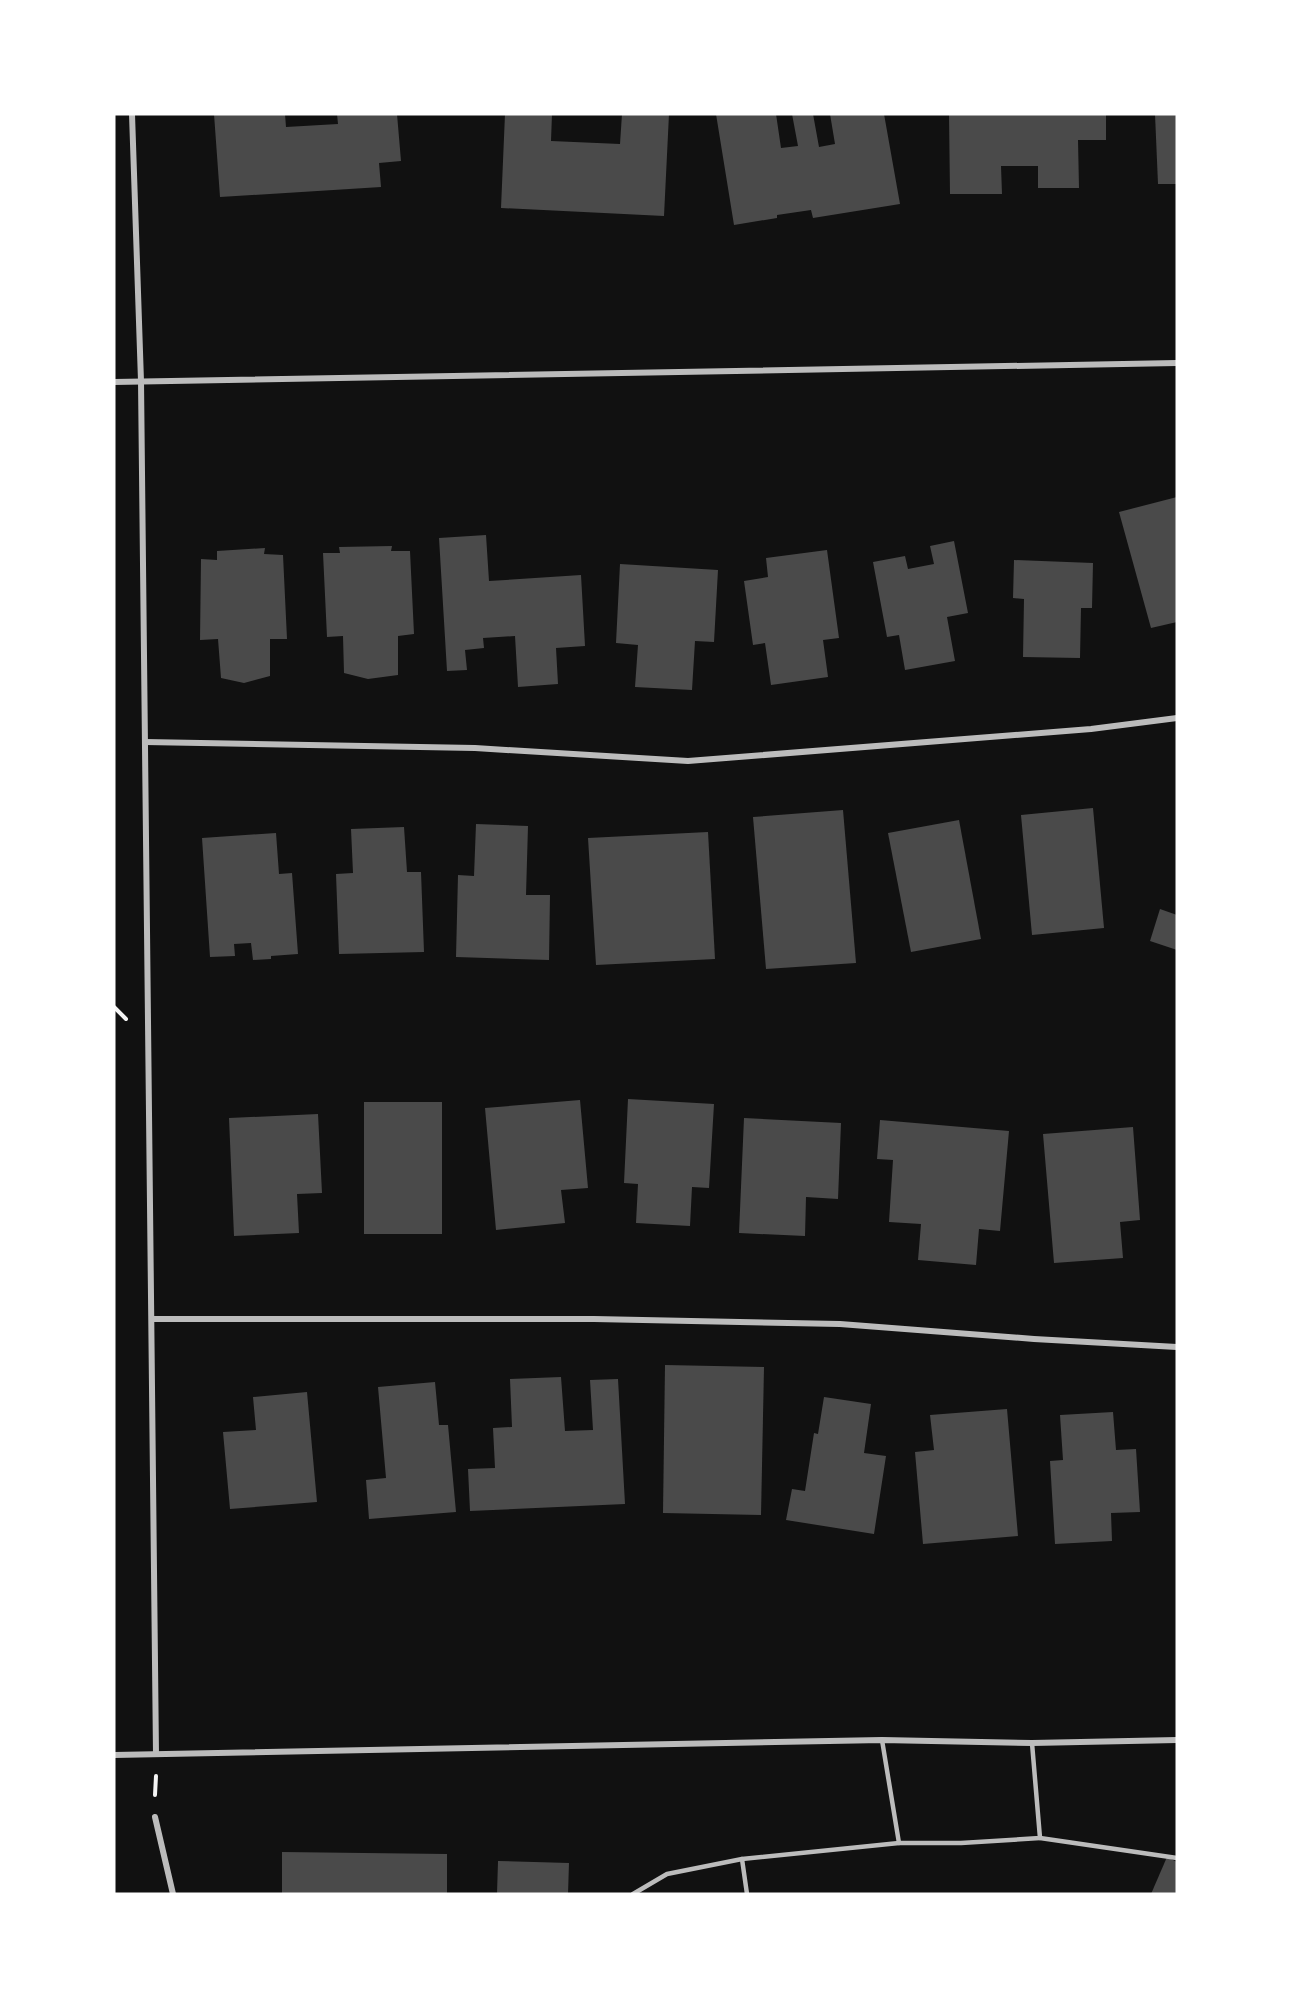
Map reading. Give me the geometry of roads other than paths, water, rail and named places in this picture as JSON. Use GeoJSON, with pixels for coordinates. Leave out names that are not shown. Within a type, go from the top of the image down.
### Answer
{"type":"FeatureCollection","features":[{"type":"Feature","properties":{"kind":"street"},"geometry":{"type":"LineString","coordinates":[[132,114],[141,381],[156,1754]]}},
{"type":"Feature","properties":{"kind":"street"},"geometry":{"type":"LineString","coordinates":[[114,382],[1177,363]]}},
{"type":"Feature","properties":{"kind":"street"},"geometry":{"type":"LineString","coordinates":[[145,742],[475,748],[688,761],[1091,729],[1177,718]]}},
{"type":"Feature","properties":{"kind":"street"},"geometry":{"type":"LineString","coordinates":[[152,1319],[594,1319],[840,1324],[1177,1347]]}},
{"type":"Feature","properties":{"kind":"street"},"geometry":{"type":"LineString","coordinates":[[114,1755],[882,1740],[1032,1743],[1177,1740]]}},
{"type":"Feature","properties":{"kind":"street"},"geometry":{"type":"LineString","coordinates":[[155,1817],[173,1894]]}},
{"type":"Feature","properties":{"kind":"lane"},"geometry":{"type":"LineString","coordinates":[[882,1740],[899,1843]]}},
{"type":"Feature","properties":{"kind":"lane"},"geometry":{"type":"LineString","coordinates":[[1032,1743],[1040,1838]]}},
{"type":"Feature","properties":{"kind":"lane"},"geometry":{"type":"LineString","coordinates":[[633,1894],[667,1874],[742,1859],[899,1843],[961,1843],[1040,1838],[1177,1858]]}},
{"type":"Feature","properties":{"kind":"lane"},"geometry":{"type":"LineString","coordinates":[[742,1859],[747,1894]]}}]}
